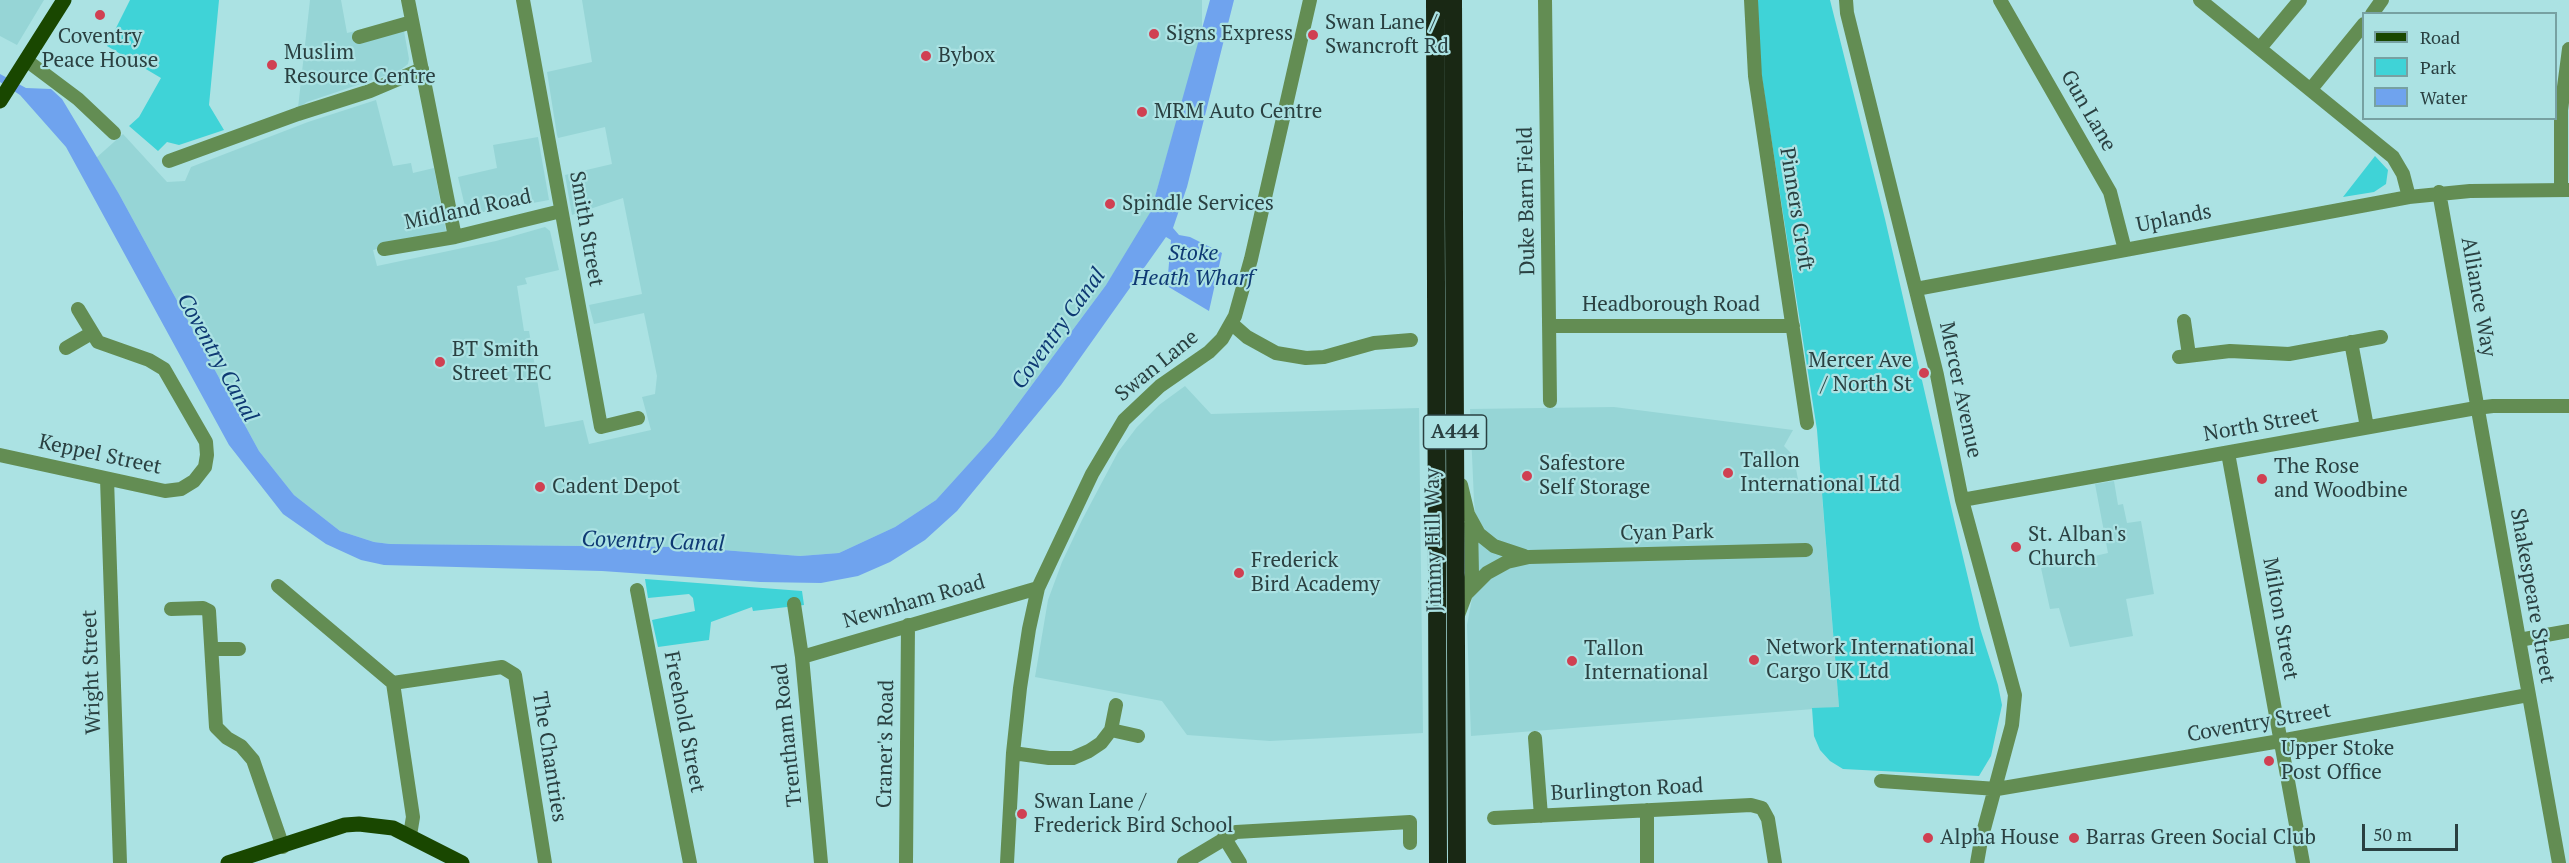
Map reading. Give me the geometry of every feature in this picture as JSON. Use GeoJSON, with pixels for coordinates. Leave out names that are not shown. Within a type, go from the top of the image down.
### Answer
{"type":"FeatureCollection","features":[{"type":"Feature","properties":{"kind":"highway","name":"Jimmy Hill Way"},"geometry":{"type":"LineString","coordinates":[[1435,0],[1438,863]]}},
{"type":"Feature","properties":{"kind":"highway","name":"Jimmy Hill Way"},"geometry":{"type":"LineString","coordinates":[[1453,0],[1457,616],[1456,863]]}},
{"type":"Feature","properties":{"kind":"main road"},"geometry":{"type":"LineString","coordinates":[[1,99],[64,0]]}},
{"type":"Feature","properties":{"kind":"main road"},"geometry":{"type":"LineString","coordinates":[[228,863],[345,825],[359,824],[383,826],[410,836],[462,863]]}},
{"type":"Feature","properties":{"kind":"street"},"geometry":{"type":"LineString","coordinates":[[408,0],[455,237]]}},
{"type":"Feature","properties":{"kind":"street","name":"Smith Street"},"geometry":{"type":"LineString","coordinates":[[523,0],[600,427],[638,418]]}},
{"type":"Feature","properties":{"kind":"street","name":"Swan Lane"},"geometry":{"type":"LineString","coordinates":[[1007,863],[1013,753],[1027,639],[1038,588],[1092,474],[1124,420],[1160,386],[1209,352],[1231,323],[1242,296],[1310,0]]}},
{"type":"Feature","properties":{"kind":"street","name":"Duke Barn Field"},"geometry":{"type":"LineString","coordinates":[[1545,0],[1550,401]]}},
{"type":"Feature","properties":{"kind":"street","name":"Pinners Croft"},"geometry":{"type":"LineString","coordinates":[[1751,0],[1755,76],[1807,423]]}},
{"type":"Feature","properties":{"kind":"street","name":"Mercer Avenue"},"geometry":{"type":"LineString","coordinates":[[1846,0],[1847,13],[1937,375],[1962,500],[2015,695],[2012,725],[1977,863]]}},
{"type":"Feature","properties":{"kind":"street","name":"Gun Lane"},"geometry":{"type":"LineString","coordinates":[[2000,0],[2110,192],[2125,250]]}},
{"type":"Feature","properties":{"kind":"street"},"geometry":{"type":"LineString","coordinates":[[2200,0],[2393,157],[2403,174],[2409,197]]}},
{"type":"Feature","properties":{"kind":"street"},"geometry":{"type":"LineString","coordinates":[[2260,48],[2300,0]]}},
{"type":"Feature","properties":{"kind":"street"},"geometry":{"type":"LineString","coordinates":[[359,37],[412,22]]}},
{"type":"Feature","properties":{"kind":"street"},"geometry":{"type":"LineString","coordinates":[[2311,89],[2362,26]]}},
{"type":"Feature","properties":{"kind":"street"},"geometry":{"type":"LineString","coordinates":[[2565,190],[2561,110],[2569,50]]}},
{"type":"Feature","properties":{"kind":"street"},"geometry":{"type":"LineString","coordinates":[[24,62],[78,99],[114,133]]}},
{"type":"Feature","properties":{"kind":"street"},"geometry":{"type":"LineString","coordinates":[[169,161],[370,91],[422,69]]}},
{"type":"Feature","properties":{"kind":"street","name":"Uplands"},"geometry":{"type":"LineString","coordinates":[[1916,289],[2439,192],[2565,190]]}},
{"type":"Feature","properties":{"kind":"street","name":"Alliance Way"},"geometry":{"type":"LineString","coordinates":[[2439,192],[2476,408]]}},
{"type":"Feature","properties":{"kind":"street","name":"Midland Road"},"geometry":{"type":"LineString","coordinates":[[384,249],[455,237],[561,211]]}},
{"type":"Feature","properties":{"kind":"street"},"geometry":{"type":"LineString","coordinates":[[66,348],[90,334],[78,309]]}},
{"type":"Feature","properties":{"kind":"street"},"geometry":{"type":"LineString","coordinates":[[2184,321],[2184,356],[2230,351],[2289,354],[2381,337]]}},
{"type":"Feature","properties":{"kind":"street"},"geometry":{"type":"LineString","coordinates":[[1231,323],[1259,345],[1276,353],[1306,358],[1324,357],[1374,343],[1411,340]]}},
{"type":"Feature","properties":{"kind":"street","name":"Headborough Road"},"geometry":{"type":"LineString","coordinates":[[1549,326],[1793,326]]}},
{"type":"Feature","properties":{"kind":"street","name":"Keppel Street"},"geometry":{"type":"LineString","coordinates":[[0,455],[165,491],[181,489],[194,482],[205,467],[206,442],[164,369],[149,360],[98,342],[90,334]]}},
{"type":"Feature","properties":{"kind":"street"},"geometry":{"type":"LineString","coordinates":[[2351,342],[2367,427]]}},
{"type":"Feature","properties":{"kind":"street","name":"North Street"},"geometry":{"type":"LineString","coordinates":[[1962,500],[2476,408],[2569,406]]}},
{"type":"Feature","properties":{"kind":"street","name":"Shakespeare Street"},"geometry":{"type":"LineString","coordinates":[[2476,408],[2559,863]]}},
{"type":"Feature","properties":{"kind":"street","name":"Milton Street"},"geometry":{"type":"LineString","coordinates":[[2228,453],[2303,863]]}},
{"type":"Feature","properties":{"kind":"street","name":"Cyan Park"},"geometry":{"type":"LineString","coordinates":[[1455,454],[1464,501],[1471,521],[1479,534],[1494,546],[1529,557]]}},
{"type":"Feature","properties":{"kind":"street","name":"Wright Street"},"geometry":{"type":"LineString","coordinates":[[107,479],[120,863]]}},
{"type":"Feature","properties":{"kind":"street","name":"Cyan Park"},"geometry":{"type":"LineString","coordinates":[[1457,616],[1472,574],[1471,521]]}},
{"type":"Feature","properties":{"kind":"street","name":"Cyan Park"},"geometry":{"type":"LineString","coordinates":[[1466,594],[1477,581],[1496,567],[1529,557],[1806,550]]}},
{"type":"Feature","properties":{"kind":"street"},"geometry":{"type":"LineString","coordinates":[[278,586],[393,683],[412,817],[410,836]]}},
{"type":"Feature","properties":{"kind":"street","name":"Newnham Road"},"geometry":{"type":"LineString","coordinates":[[802,657],[1038,588]]}},
{"type":"Feature","properties":{"kind":"street","name":"Freehold Street"},"geometry":{"type":"LineString","coordinates":[[637,590],[690,863]]}},
{"type":"Feature","properties":{"kind":"street","name":"Trentham Road"},"geometry":{"type":"LineString","coordinates":[[794,604],[802,657],[821,863]]}},
{"type":"Feature","properties":{"kind":"street"},"geometry":{"type":"LineString","coordinates":[[171,609],[203,608],[209,611],[216,727],[226,738],[241,746],[253,760],[283,847]]}},
{"type":"Feature","properties":{"kind":"street","name":"Craner's Road"},"geometry":{"type":"LineString","coordinates":[[906,863],[908,625]]}},
{"type":"Feature","properties":{"kind":"street"},"geometry":{"type":"LineString","coordinates":[[2519,640],[2569,631]]}},
{"type":"Feature","properties":{"kind":"street"},"geometry":{"type":"LineString","coordinates":[[212,649],[239,649]]}},
{"type":"Feature","properties":{"kind":"street","name":"The Chantries"},"geometry":{"type":"LineString","coordinates":[[393,683],[502,668],[515,675],[545,863]]}},
{"type":"Feature","properties":{"kind":"street","name":"Coventry Street"},"geometry":{"type":"LineString","coordinates":[[1881,781],[1997,789],[2280,741],[2528,695]]}},
{"type":"Feature","properties":{"kind":"street"},"geometry":{"type":"LineString","coordinates":[[1013,753],[1048,758],[1073,758],[1101,743],[1112,730],[1116,705]]}},
{"type":"Feature","properties":{"kind":"street"},"geometry":{"type":"LineString","coordinates":[[1112,730],[1138,736]]}},
{"type":"Feature","properties":{"kind":"street"},"geometry":{"type":"LineString","coordinates":[[1534,738],[1541,816]]}},
{"type":"Feature","properties":{"kind":"street","name":"Burlington Road"},"geometry":{"type":"LineString","coordinates":[[1494,818],[1751,805],[1762,808],[1768,819],[1775,863]]}},
{"type":"Feature","properties":{"kind":"street"},"geometry":{"type":"LineString","coordinates":[[1647,810],[1647,863]]}},
{"type":"Feature","properties":{"kind":"street"},"geometry":{"type":"LineString","coordinates":[[1184,863],[1224,837],[1236,832],[1410,822],[1410,843]]}},
{"type":"Feature","properties":{"kind":"street"},"geometry":{"type":"LineString","coordinates":[[1224,837],[1240,863]]}},
{"type":"Feature","properties":{"kind":"shaded area"},"geometry":{"type":"Polygon","coordinates":[[[0,0],[44,0],[17,45],[0,36],[0,0]]]}},
{"type":"Feature","properties":{"kind":"shaded area"},"geometry":{"type":"Polygon","coordinates":[[[310,0],[341,0],[347,33],[402,20],[408,64],[399,71],[307,102],[298,108],[310,0]]]}},
{"type":"Feature","properties":{"kind":"shaded area"},"geometry":{"type":"Polygon","coordinates":[[[582,0],[1202,0],[1202,33],[1151,211],[1139,234],[1106,285],[994,436],[936,500],[895,527],[839,553],[800,556],[683,547],[390,544],[374,542],[340,531],[294,495],[259,451],[119,194],[96,158],[123,134],[167,182],[185,181],[191,167],[308,122],[376,100],[393,166],[411,163],[413,173],[434,168],[446,231],[373,250],[377,266],[496,241],[545,227],[550,231],[559,270],[525,278],[527,284],[517,286],[524,331],[529,331],[545,427],[583,420],[589,444],[651,430],[642,397],[655,394],[657,376],[644,313],[594,324],[589,305],[642,294],[623,198],[572,215],[565,175],[612,164],[605,127],[558,138],[557,135],[547,72],[592,62],[582,0]]]}},
{"type":"Feature","properties":{"kind":"shaded area"},"geometry":{"type":"Polygon","coordinates":[[[538,137],[549,200],[467,215],[458,177],[497,168],[493,145],[538,137]]]}},
{"type":"Feature","properties":{"kind":"shaded area","name":"Frederick Bird Academy"},"geometry":{"type":"Polygon","coordinates":[[[1185,386],[1211,414],[1419,408],[1423,733],[1270,741],[1187,735],[1162,701],[1035,677],[1048,600],[1062,562],[1082,520],[1118,452],[1137,427],[1159,405],[1185,386]]]}},
{"type":"Feature","properties":{"kind":"shaded area"},"geometry":{"type":"Polygon","coordinates":[[[1614,407],[1793,430],[1784,446],[1791,453],[1795,463],[1799,485],[1821,483],[1839,707],[1471,736],[1467,625],[1477,572],[1478,544],[1470,409],[1614,407]]]}},
{"type":"Feature","properties":{"kind":"shaded area"},"geometry":{"type":"Polygon","coordinates":[[[2114,481],[2118,505],[2123,504],[2127,523],[2141,521],[2154,594],[2126,599],[2133,636],[2070,647],[2059,608],[2050,609],[2041,568],[2108,553],[2095,484],[2114,481]]]}},
{"type":"Feature","properties":{"kind":"green space"},"geometry":{"type":"Polygon","coordinates":[[[130,0],[219,0],[209,105],[224,130],[179,145],[167,142],[158,151],[129,126],[139,117],[161,78],[107,46],[130,0]]]}},
{"type":"Feature","properties":{"kind":"green space"},"geometry":{"type":"Polygon","coordinates":[[[1757,0],[1830,0],[1885,219],[1980,628],[2002,705],[1991,756],[1979,776],[1843,769],[1830,761],[1820,750],[1814,736],[1812,708],[1839,707],[1817,430],[1759,57],[1757,0]]]}},
{"type":"Feature","properties":{"kind":"green space"},"geometry":{"type":"Polygon","coordinates":[[[2375,156],[2388,170],[2386,184],[2374,192],[2343,197],[2375,156]]]}},
{"type":"Feature","properties":{"kind":"green space"},"geometry":{"type":"Polygon","coordinates":[[[645,579],[802,591],[804,605],[753,611],[752,607],[711,622],[709,640],[658,647],[652,620],[695,611],[693,598],[689,594],[648,598],[645,579]]]}},
{"type":"Feature","properties":{"kind":"water","name":"Stoke Heath Wharf"},"geometry":{"type":"Polygon","coordinates":[[[1210,0],[1234,0],[1187,187],[1173,228],[1179,235],[1190,237],[1222,253],[1209,311],[1167,286],[1171,240],[1166,237],[1061,385],[957,511],[925,540],[890,562],[858,576],[821,583],[760,582],[602,571],[384,565],[361,560],[326,544],[283,514],[229,445],[66,147],[20,95],[0,82],[0,74],[26,88],[51,89],[62,99],[119,194],[259,451],[294,495],[340,531],[374,542],[390,544],[683,547],[800,556],[839,553],[895,527],[936,500],[994,436],[1106,285],[1151,211],[1210,0]]]}},
{"type":"Feature","properties":{"kind":"place","name":"Coventry Peace House"},"geometry":{"type":"Point","coordinates":[100,15]}},
{"type":"Feature","properties":{"kind":"place","name":"Signs Express"},"geometry":{"type":"Point","coordinates":[1154,34]}},
{"type":"Feature","properties":{"kind":"place","name":"Swan Lane / Swancroft Rd"},"geometry":{"type":"Point","coordinates":[1313,35]}},
{"type":"Feature","properties":{"kind":"place","name":"Bybox"},"geometry":{"type":"Point","coordinates":[926,56]}},
{"type":"Feature","properties":{"kind":"place","name":"Muslim Resource Centre"},"geometry":{"type":"Point","coordinates":[272,65]}},
{"type":"Feature","properties":{"kind":"place","name":"MRM Auto Centre"},"geometry":{"type":"Point","coordinates":[1142,112]}},
{"type":"Feature","properties":{"kind":"place","name":"Spindle Services"},"geometry":{"type":"Point","coordinates":[1110,204]}},
{"type":"Feature","properties":{"kind":"place","name":"BT Smith Street TEC"},"geometry":{"type":"Point","coordinates":[440,362]}},
{"type":"Feature","properties":{"kind":"place","name":"Mercer Ave / North St"},"geometry":{"type":"Point","coordinates":[1924,373]}},
{"type":"Feature","properties":{"kind":"place","name":"Tallon International Ltd"},"geometry":{"type":"Point","coordinates":[1728,473]}},
{"type":"Feature","properties":{"kind":"place","name":"Safestore Self Storage"},"geometry":{"type":"Point","coordinates":[1527,476]}},
{"type":"Feature","properties":{"kind":"place","name":"The Rose and Woodbine"},"geometry":{"type":"Point","coordinates":[2262,479]}},
{"type":"Feature","properties":{"kind":"place","name":"Cadent Depot"},"geometry":{"type":"Point","coordinates":[540,487]}},
{"type":"Feature","properties":{"kind":"place","name":"St. Alban's Church"},"geometry":{"type":"Point","coordinates":[2016,547]}},
{"type":"Feature","properties":{"kind":"place","name":"Frederick Bird Academy"},"geometry":{"type":"Point","coordinates":[1239,573]}},
{"type":"Feature","properties":{"kind":"place","name":"Network International Cargo UK Ltd"},"geometry":{"type":"Point","coordinates":[1754,660]}},
{"type":"Feature","properties":{"kind":"place","name":"Tallon International"},"geometry":{"type":"Point","coordinates":[1572,661]}},
{"type":"Feature","properties":{"kind":"place","name":"Upper Stoke Post Office"},"geometry":{"type":"Point","coordinates":[2269,761]}},
{"type":"Feature","properties":{"kind":"place","name":"Swan Lane / Frederick Bird School"},"geometry":{"type":"Point","coordinates":[1022,814]}},
{"type":"Feature","properties":{"kind":"place","name":"Alpha House"},"geometry":{"type":"Point","coordinates":[1928,838]}},
{"type":"Feature","properties":{"kind":"place","name":"Barras Green Social Club"},"geometry":{"type":"Point","coordinates":[2074,838]}},
{"type":"Feature","properties":{"kind":"water label","name":"Coventry Canal"},"geometry":{"type":"Point","coordinates":[1059,329]}},
{"type":"Feature","properties":{"kind":"water label","name":"Coventry Canal"},"geometry":{"type":"Point","coordinates":[217,358]}},
{"type":"Feature","properties":{"kind":"water label","name":"Coventry Canal"},"geometry":{"type":"Point","coordinates":[653,542]}}]}
